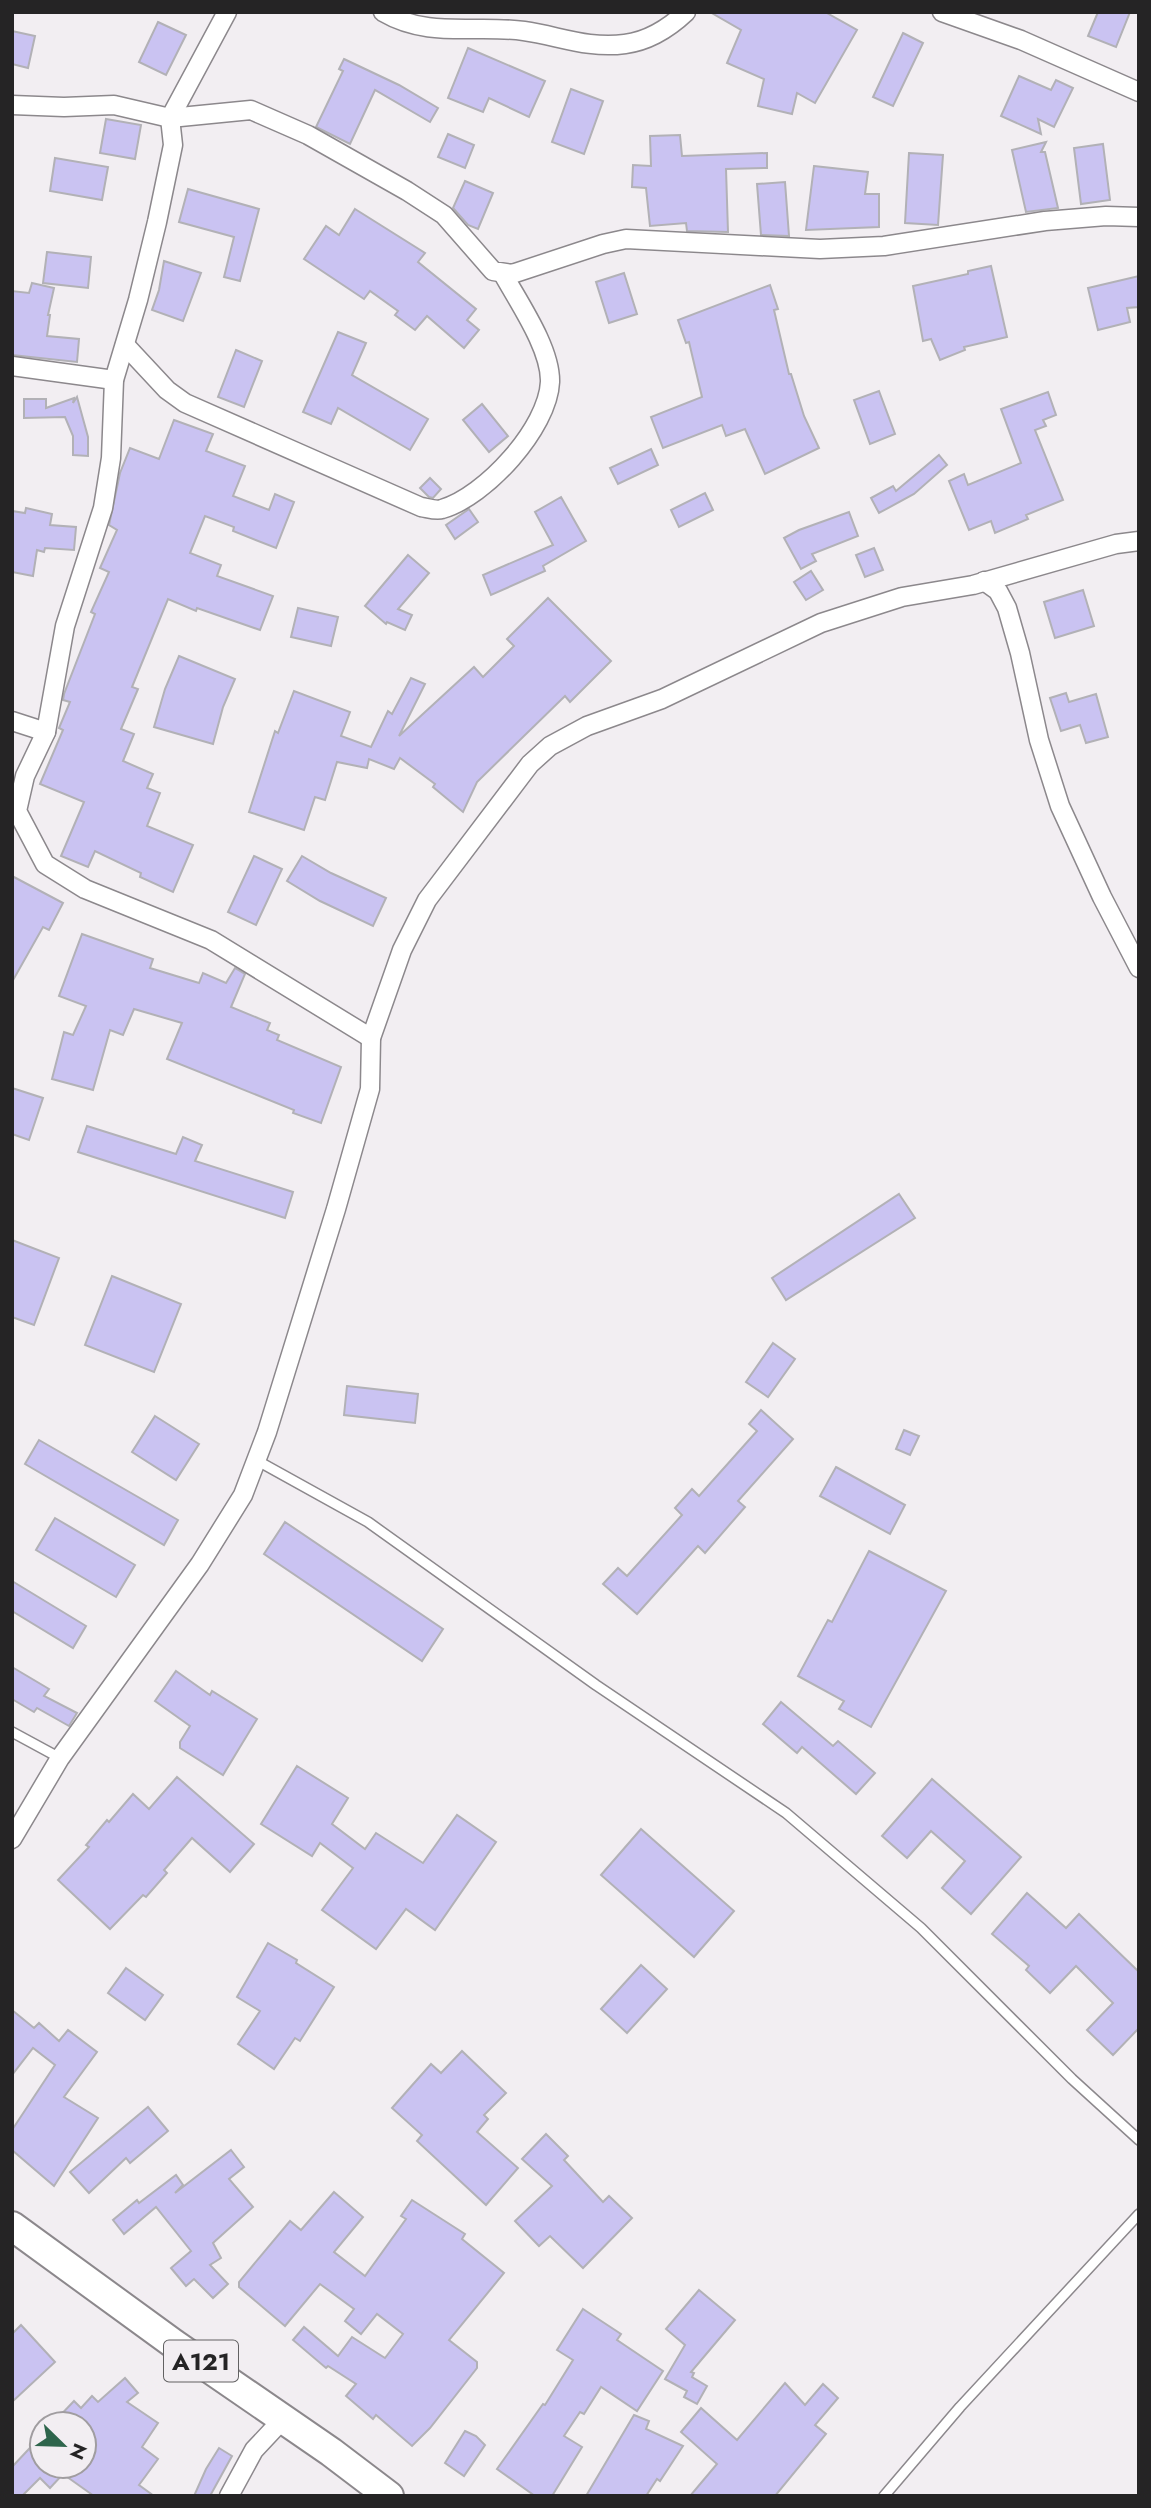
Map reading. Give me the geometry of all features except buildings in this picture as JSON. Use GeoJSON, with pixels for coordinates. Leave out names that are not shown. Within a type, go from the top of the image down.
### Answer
{"type":"FeatureCollection","features":[{"type":"Feature","properties":{"kind":"main road","name":"A121"},"geometry":{"type":"LineString","coordinates":[[12,2226],[174,2344],[284,2418],[389,2496]]}},
{"type":"Feature","properties":{"kind":"street"},"geometry":{"type":"LineString","coordinates":[[227,12],[170,118],[173,145],[154,235],[114,380],[111,458],[103,508],[65,626],[46,732],[25,776],[17,811],[45,864],[85,889],[211,940],[371,1038]]}},
{"type":"Feature","properties":{"kind":"street"},"geometry":{"type":"LineString","coordinates":[[383,12],[400,22],[438,30],[524,31],[582,44],[626,44],[663,31],[686,12]]}},
{"type":"Feature","properties":{"kind":"street"},"geometry":{"type":"LineString","coordinates":[[524,31],[527,12]]}},
{"type":"Feature","properties":{"kind":"street"},"geometry":{"type":"LineString","coordinates":[[942,12],[1021,40],[1139,92]]}},
{"type":"Feature","properties":{"kind":"street"},"geometry":{"type":"LineString","coordinates":[[12,105],[114,105],[170,118],[251,110],[309,135],[444,215],[493,271],[503,274],[512,274],[626,239],[820,250],[884,246],[1045,221],[1106,216],[1139,217]]}},
{"type":"Feature","properties":{"kind":"street"},"geometry":{"type":"LineString","coordinates":[[125,345],[167,390],[185,402],[421,507],[439,510],[457,503],[479,489],[512,458],[525,444],[544,407],[550,382],[545,353],[503,274]]}},
{"type":"Feature","properties":{"kind":"street"},"geometry":{"type":"LineString","coordinates":[[12,366],[114,380]]}},
{"type":"Feature","properties":{"kind":"street"},"geometry":{"type":"LineString","coordinates":[[12,1839],[60,1758],[219,1537],[243,1495],[337,1209],[370,1089],[371,1038],[402,950],[427,900],[530,764],[550,746],[587,726],[662,699],[821,623],[902,597],[984,581],[1116,544],[1139,541]]}},
{"type":"Feature","properties":{"kind":"street"},"geometry":{"type":"LineString","coordinates":[[984,581],[998,592],[1007,608],[1039,740],[1060,806],[1101,897],[1139,968]]}},
{"type":"Feature","properties":{"kind":"street"},"geometry":{"type":"LineString","coordinates":[[12,721],[46,732]]}},
{"type":"Feature","properties":{"kind":"street"},"geometry":{"type":"LineString","coordinates":[[229,2496],[254,2450],[284,2418]]}},
{"type":"Feature","properties":{"kind":"lane"},"geometry":{"type":"LineString","coordinates":[[256,1460],[368,1522],[596,1685],[786,1813],[921,1928],[1072,2079],[1139,2140]]}},
{"type":"Feature","properties":{"kind":"lane"},"geometry":{"type":"LineString","coordinates":[[12,1732],[60,1758]]}},
{"type":"Feature","properties":{"kind":"lane"},"geometry":{"type":"LineString","coordinates":[[884,2496],[960,2407],[1139,2214]]}}]}
